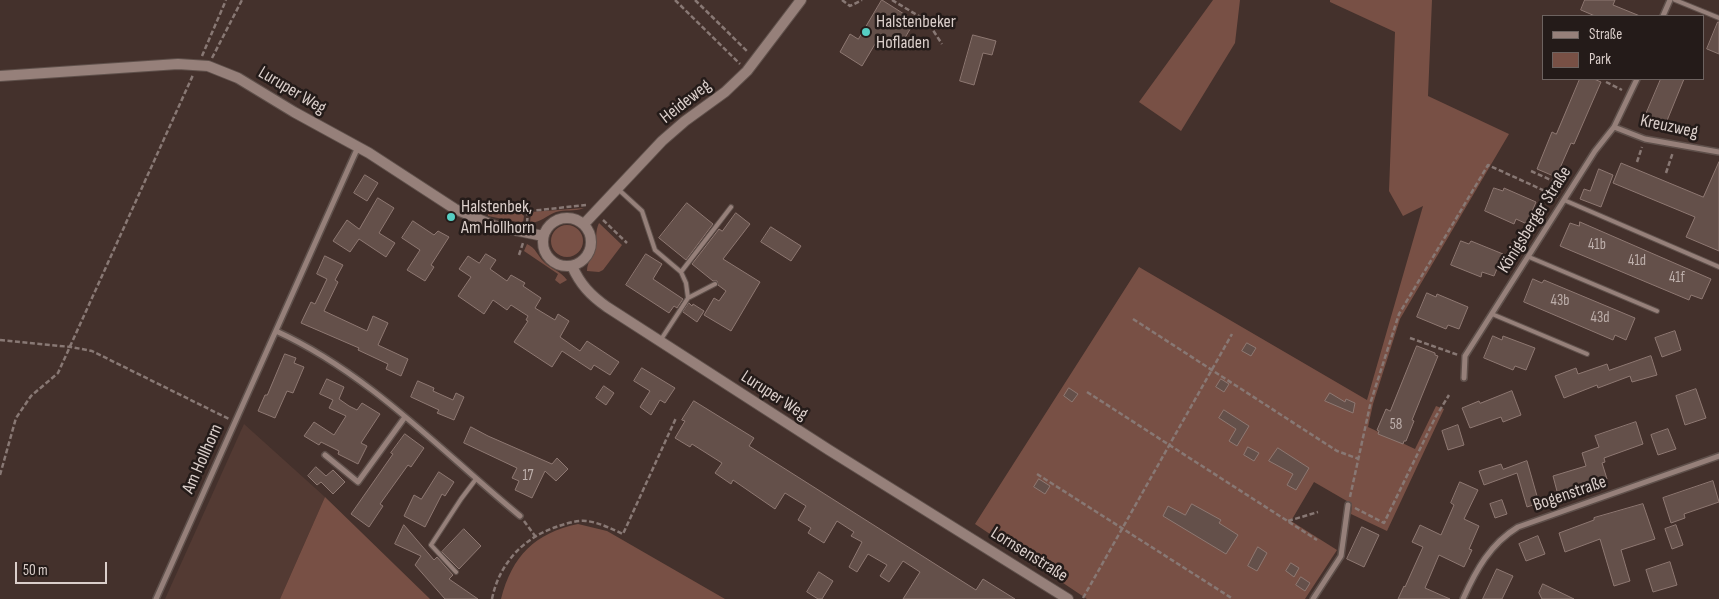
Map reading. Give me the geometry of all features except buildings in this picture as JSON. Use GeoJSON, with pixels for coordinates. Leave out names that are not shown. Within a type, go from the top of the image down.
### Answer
{"type":"FeatureCollection","features":[{"type":"Feature","properties":{"kind":"street","name":"Heideweg"},"geometry":{"type":"LineString","coordinates":[[584,224],[662,142],[685,121],[725,92],[747,71],[800,0]]}},
{"type":"Feature","properties":{"kind":"street"},"geometry":{"type":"LineString","coordinates":[[1663,15],[1670,0]]}},
{"type":"Feature","properties":{"kind":"street","name":"Luruper Weg"},"geometry":{"type":"LineString","coordinates":[[0,76],[178,64],[203,65],[238,78],[358,148],[466,215],[494,226],[543,236]]}},
{"type":"Feature","properties":{"kind":"street","name":"Königsberger Straße"},"geometry":{"type":"LineString","coordinates":[[1465,356],[1595,151],[1614,127],[1637,80]]}},
{"type":"Feature","properties":{"kind":"street","name":"Kreuzweg"},"geometry":{"type":"LineString","coordinates":[[1614,127],[1645,139],[1719,152]]}},
{"type":"Feature","properties":{"kind":"street","name":"Am Hollhorn"},"geometry":{"type":"LineString","coordinates":[[156,599],[358,148]]}},
{"type":"Feature","properties":{"kind":"street"},"geometry":{"type":"LineString","coordinates":[[561,217],[570,217],[578,219],[584,224],[589,231],[591,240],[586,257],[580,263],[564,266],[548,258],[544,252],[543,236],[553,221],[561,217]]}},
{"type":"Feature","properties":{"kind":"street","name":"Luruper Weg"},"geometry":{"type":"LineString","coordinates":[[572,266],[580,282],[593,297],[829,450],[972,538]]}},
{"type":"Feature","properties":{"kind":"street"},"geometry":{"type":"LineString","coordinates":[[276,331],[351,374],[405,417],[520,516]]}},
{"type":"Feature","properties":{"kind":"street"},"geometry":{"type":"LineString","coordinates":[[1464,378],[1465,356]]}},
{"type":"Feature","properties":{"kind":"street"},"geometry":{"type":"LineString","coordinates":[[325,455],[358,482],[405,417]]}},
{"type":"Feature","properties":{"kind":"street","name":"Bogenstraße"},"geometry":{"type":"LineString","coordinates":[[1463,599],[1486,556],[1501,539],[1518,527],[1719,456]]}},
{"type":"Feature","properties":{"kind":"street"},"geometry":{"type":"LineString","coordinates":[[1313,599],[1340,556],[1348,505]]}},
{"type":"Feature","properties":{"kind":"street","name":"Lornsenstraße"},"geometry":{"type":"LineString","coordinates":[[972,538],[1068,599]]}},
{"type":"Feature","properties":{"kind":"lane"},"geometry":{"type":"LineString","coordinates":[[1675,0],[1719,18]]}},
{"type":"Feature","properties":{"kind":"lane"},"geometry":{"type":"LineString","coordinates":[[618,189],[642,211],[655,250],[681,272],[686,283],[688,298]]}},
{"type":"Feature","properties":{"kind":"lane"},"geometry":{"type":"LineString","coordinates":[[1564,200],[1719,267]]}},
{"type":"Feature","properties":{"kind":"lane"},"geometry":{"type":"LineString","coordinates":[[681,272],[731,206]]}},
{"type":"Feature","properties":{"kind":"lane"},"geometry":{"type":"LineString","coordinates":[[1529,257],[1657,311]]}},
{"type":"Feature","properties":{"kind":"lane"},"geometry":{"type":"LineString","coordinates":[[660,341],[688,298],[715,284]]}},
{"type":"Feature","properties":{"kind":"lane"},"geometry":{"type":"LineString","coordinates":[[1492,314],[1587,354]]}},
{"type":"Feature","properties":{"kind":"lane"},"geometry":{"type":"LineString","coordinates":[[456,572],[431,545],[461,498],[476,479]]}},
{"type":"Feature","properties":{"kind":"path"},"geometry":{"type":"LineString","coordinates":[[0,475],[16,418],[32,396],[58,373],[203,65],[226,0]]}},
{"type":"Feature","properties":{"kind":"path"},"geometry":{"type":"LineString","coordinates":[[203,65],[242,0]]}},
{"type":"Feature","properties":{"kind":"path"},"geometry":{"type":"LineString","coordinates":[[675,0],[747,71]]}},
{"type":"Feature","properties":{"kind":"path"},"geometry":{"type":"LineString","coordinates":[[695,0],[756,60]]}},
{"type":"Feature","properties":{"kind":"path"},"geometry":{"type":"LineString","coordinates":[[842,0],[850,6],[862,0]]}},
{"type":"Feature","properties":{"kind":"path"},"geometry":{"type":"LineString","coordinates":[[892,0],[927,21],[942,44]]}},
{"type":"Feature","properties":{"kind":"path"},"geometry":{"type":"LineString","coordinates":[[1606,82],[1624,91]]}},
{"type":"Feature","properties":{"kind":"path"},"geometry":{"type":"LineString","coordinates":[[1637,162],[1642,147]]}},
{"type":"Feature","properties":{"kind":"path"},"geometry":{"type":"LineString","coordinates":[[1666,173],[1673,152]]}},
{"type":"Feature","properties":{"kind":"path"},"geometry":{"type":"LineString","coordinates":[[1449,395],[1435,418],[1384,523],[1348,505],[1372,402],[1399,314],[1488,165],[1558,197]]}},
{"type":"Feature","properties":{"kind":"path"},"geometry":{"type":"LineString","coordinates":[[1531,171],[1566,186]]}},
{"type":"Feature","properties":{"kind":"path"},"geometry":{"type":"LineString","coordinates":[[481,208],[528,210],[587,205]]}},
{"type":"Feature","properties":{"kind":"path"},"geometry":{"type":"LineString","coordinates":[[527,224],[528,210]]}},
{"type":"Feature","properties":{"kind":"path"},"geometry":{"type":"LineString","coordinates":[[602,219],[627,243]]}},
{"type":"Feature","properties":{"kind":"path"},"geometry":{"type":"LineString","coordinates":[[519,255],[523,243]]}},
{"type":"Feature","properties":{"kind":"path"},"geometry":{"type":"LineString","coordinates":[[1133,319],[1337,451],[1359,459]]}},
{"type":"Feature","properties":{"kind":"path"},"geometry":{"type":"LineString","coordinates":[[1083,598],[1232,334]]}},
{"type":"Feature","properties":{"kind":"path"},"geometry":{"type":"LineString","coordinates":[[1410,338],[1452,354],[1465,356]]}},
{"type":"Feature","properties":{"kind":"path"},"geometry":{"type":"LineString","coordinates":[[0,340],[92,351],[235,422]]}},
{"type":"Feature","properties":{"kind":"path"},"geometry":{"type":"LineString","coordinates":[[1087,392],[1317,540]]}},
{"type":"Feature","properties":{"kind":"path"},"geometry":{"type":"LineString","coordinates":[[492,599],[502,569],[516,551],[534,536],[567,523],[586,521],[623,534],[676,418]]}},
{"type":"Feature","properties":{"kind":"path"},"geometry":{"type":"LineString","coordinates":[[1037,474],[1233,599]]}},
{"type":"Feature","properties":{"kind":"path"},"geometry":{"type":"LineString","coordinates":[[1288,521],[1318,512]]}},
{"type":"Feature","properties":{"kind":"path"},"geometry":{"type":"LineString","coordinates":[[520,516],[528,524],[534,536]]}},
{"type":"Feature","properties":{"kind":"shaded area"},"geometry":{"type":"Polygon","coordinates":[[[244,424],[325,497],[280,599],[165,599],[244,424]]]}},
{"type":"Feature","properties":{"kind":"green space"},"geometry":{"type":"Polygon","coordinates":[[[1213,0],[1240,0],[1235,43],[1181,131],[1139,102],[1213,0]]]}},
{"type":"Feature","properties":{"kind":"green space"},"geometry":{"type":"Polygon","coordinates":[[[1330,0],[1432,0],[1428,96],[1509,134],[1400,319],[1373,404],[1368,427],[1415,449],[1436,406],[1444,409],[1387,531],[1351,514],[1352,504],[1314,482],[1291,521],[1337,550],[1305,599],[1087,599],[975,524],[1139,267],[1367,400],[1423,206],[1403,216],[1389,191],[1395,32],[1330,2],[1330,0]]]}},
{"type":"Feature","properties":{"kind":"green space"},"geometry":{"type":"Polygon","coordinates":[[[584,208],[556,212],[530,223],[531,212],[584,208]]]}},
{"type":"Feature","properties":{"kind":"green space"},"geometry":{"type":"Polygon","coordinates":[[[520,212],[524,216],[523,223],[488,216],[488,214],[520,212]]]}},
{"type":"Feature","properties":{"kind":"green space"},"geometry":{"type":"Polygon","coordinates":[[[599,223],[622,245],[603,270],[599,272],[587,271],[595,247],[599,223]]]}},
{"type":"Feature","properties":{"kind":"green space"},"geometry":{"type":"Polygon","coordinates":[[[567,225],[573,226],[578,230],[582,235],[582,247],[578,252],[573,256],[567,257],[561,256],[556,252],[552,247],[551,241],[552,235],[556,230],[561,226],[567,225]]]}},
{"type":"Feature","properties":{"kind":"green space"},"geometry":{"type":"Polygon","coordinates":[[[527,244],[544,262],[562,274],[567,280],[560,284],[555,280],[558,274],[524,251],[527,244]]]}},
{"type":"Feature","properties":{"kind":"green space"},"geometry":{"type":"Polygon","coordinates":[[[325,497],[430,599],[280,599],[325,497]]]}},
{"type":"Feature","properties":{"kind":"green space"},"geometry":{"type":"Polygon","coordinates":[[[578,524],[607,531],[725,599],[501,599],[512,570],[528,549],[549,533],[578,524]]]}},
{"type":"Feature","properties":{"kind":"place","name":"Halstenbeker Hofladen"},"geometry":{"type":"Point","coordinates":[866,32]}},
{"type":"Feature","properties":{"kind":"place","name":"Halstenbek, Am Hollhorn"},"geometry":{"type":"Point","coordinates":[451,217]}}]}
